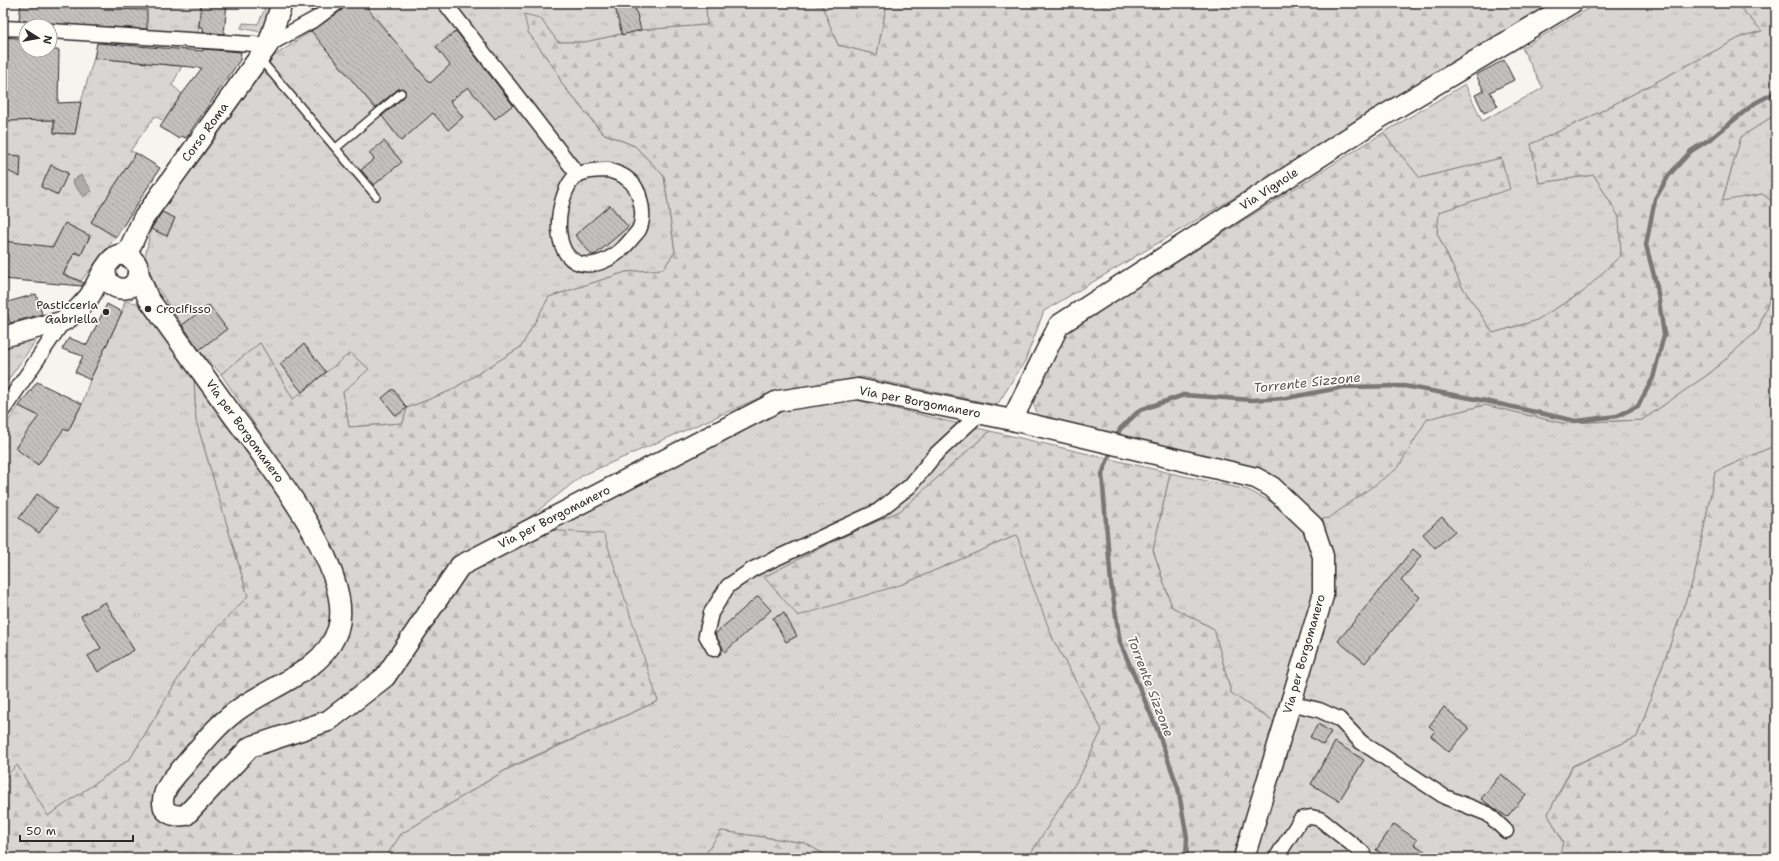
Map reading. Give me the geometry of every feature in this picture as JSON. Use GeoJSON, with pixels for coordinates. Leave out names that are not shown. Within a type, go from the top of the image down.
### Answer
{"type":"FeatureCollection","features":[{"type":"Feature","properties":{"kind":"main road","name":"Corso Roma"},"geometry":{"type":"LineString","coordinates":[[133,264],[143,219],[264,51],[282,3]]}},
{"type":"Feature","properties":{"kind":"main road","name":"Via Vignole"},"geometry":{"type":"LineString","coordinates":[[1012,420],[1059,326],[1378,119],[1572,3]]}},
{"type":"Feature","properties":{"kind":"main road"},"geometry":{"type":"LineString","coordinates":[[3,337],[64,320],[89,297],[111,259],[121,255],[133,264],[134,283],[125,288],[116,288],[89,297]]}},
{"type":"Feature","properties":{"kind":"main road","name":"Via per Borgomanero"},"geometry":{"type":"LineString","coordinates":[[133,264],[148,298],[293,498],[319,543],[336,586],[340,605],[338,628],[329,648],[316,662],[236,711],[217,728],[177,774],[167,788],[163,798],[163,806],[170,814],[177,817],[186,815],[191,811],[250,747],[328,720],[384,677],[460,566],[778,401],[858,389],[1012,420],[1256,478],[1272,487],[1313,526],[1323,556],[1323,596],[1244,858]]}},
{"type":"Feature","properties":{"kind":"main road"},"geometry":{"type":"LineString","coordinates":[[106,267],[106,278],[116,288],[148,298]]}},
{"type":"Feature","properties":{"kind":"street"},"geometry":{"type":"LineString","coordinates":[[58,32],[264,51],[317,18],[337,3]]}},
{"type":"Feature","properties":{"kind":"street"},"geometry":{"type":"LineString","coordinates":[[445,3],[578,174]]}},
{"type":"Feature","properties":{"kind":"street"},"geometry":{"type":"LineString","coordinates":[[3,28],[18,29]]}},
{"type":"Feature","properties":{"kind":"street"},"geometry":{"type":"LineString","coordinates":[[609,170],[626,178],[638,192],[643,211],[639,230],[625,247],[610,260],[589,266],[574,261],[562,247],[559,229],[560,208],[567,189],[578,174],[591,171],[609,170]]}},
{"type":"Feature","properties":{"kind":"street"},"geometry":{"type":"LineString","coordinates":[[3,410],[64,320]]}},
{"type":"Feature","properties":{"kind":"street"},"geometry":{"type":"LineString","coordinates":[[714,649],[706,635],[711,613],[728,586],[753,569],[878,511],[910,486],[934,456],[979,414]]}},
{"type":"Feature","properties":{"kind":"street"},"geometry":{"type":"LineString","coordinates":[[1290,703],[1319,710],[1338,719],[1361,742],[1445,797],[1488,814],[1506,831]]}},
{"type":"Feature","properties":{"kind":"street"},"geometry":{"type":"LineString","coordinates":[[1276,858],[1301,819],[1311,817],[1320,819],[1363,853]]}},
{"type":"Feature","properties":{"kind":"lane"},"geometry":{"type":"LineString","coordinates":[[264,51],[336,148],[376,196]]}},
{"type":"Feature","properties":{"kind":"lane"},"geometry":{"type":"LineString","coordinates":[[336,148],[401,93]]}},
{"type":"Feature","properties":{"kind":"green space"},"geometry":{"type":"Polygon","coordinates":[[[102,3],[201,3],[198,33],[100,31],[102,3]]]}},
{"type":"Feature","properties":{"kind":"green space"},"geometry":{"type":"Polygon","coordinates":[[[256,3],[273,3],[261,32],[241,28],[243,23],[258,24],[265,9],[256,3]]]}},
{"type":"Feature","properties":{"kind":"green space"},"geometry":{"type":"Polygon","coordinates":[[[344,3],[706,3],[707,25],[641,30],[585,42],[558,42],[540,18],[528,32],[557,72],[562,84],[602,133],[635,146],[664,176],[675,252],[663,269],[626,272],[549,297],[521,347],[450,391],[407,408],[403,423],[349,427],[343,392],[293,399],[260,343],[221,374],[199,350],[154,283],[145,257],[151,229],[159,211],[202,157],[273,57],[311,31],[344,3]]]}},
{"type":"Feature","properties":{"kind":"green space"},"geometry":{"type":"Polygon","coordinates":[[[706,3],[811,3],[822,6],[838,45],[877,55],[886,8],[889,3],[1569,3],[1371,116],[1044,311],[1025,361],[997,405],[862,377],[775,391],[583,475],[516,528],[604,534],[658,701],[512,766],[401,834],[385,858],[3,858],[3,779],[17,765],[48,816],[130,759],[193,654],[248,596],[196,420],[194,375],[290,506],[315,515],[221,374],[260,343],[293,399],[350,353],[369,369],[343,392],[349,427],[403,423],[407,408],[450,391],[521,347],[549,297],[626,272],[663,269],[675,252],[664,176],[635,146],[603,133],[562,84],[557,72],[528,32],[524,14],[540,18],[558,42],[585,42],[641,30],[707,25],[706,3]]]}},
{"type":"Feature","properties":{"kind":"green space"},"geometry":{"type":"Polygon","coordinates":[[[811,3],[889,3],[886,8],[877,55],[838,45],[822,6],[811,3]]]}},
{"type":"Feature","properties":{"kind":"green space"},"geometry":{"type":"Polygon","coordinates":[[[1598,3],[1736,3],[1762,31],[1743,36],[1588,118],[1531,144],[1539,183],[1594,175],[1619,217],[1621,255],[1583,292],[1535,321],[1493,333],[1461,285],[1437,233],[1439,212],[1509,189],[1501,158],[1420,178],[1383,133],[1465,84],[1482,121],[1543,88],[1522,48],[1598,3]]]}},
{"type":"Feature","properties":{"kind":"green space"},"geometry":{"type":"Polygon","coordinates":[[[1736,3],[1776,3],[1776,114],[1741,137],[1722,201],[1762,194],[1776,204],[1776,281],[1758,330],[1710,373],[1642,420],[1562,423],[1485,405],[1427,419],[1398,468],[1329,518],[1317,520],[1277,482],[1043,428],[1032,400],[1067,331],[1383,133],[1420,178],[1501,158],[1510,189],[1439,212],[1437,233],[1461,285],[1493,333],[1535,321],[1583,292],[1621,255],[1619,217],[1594,175],[1539,183],[1531,144],[1588,118],[1743,36],[1762,31],[1736,3]]]}},
{"type":"Feature","properties":{"kind":"green space"},"geometry":{"type":"Polygon","coordinates":[[[94,58],[182,66],[172,85],[182,94],[164,121],[155,116],[130,151],[136,153],[91,222],[116,237],[81,281],[64,274],[75,252],[81,255],[90,236],[65,224],[52,248],[4,241],[3,245],[3,100],[4,121],[54,120],[54,133],[75,134],[81,102],[94,58]]]}},
{"type":"Feature","properties":{"kind":"green space"},"geometry":{"type":"Polygon","coordinates":[[[1776,114],[1776,204],[1762,194],[1722,202],[1741,137],[1776,114]]]}},
{"type":"Feature","properties":{"kind":"green space"},"geometry":{"type":"Polygon","coordinates":[[[1776,281],[1776,445],[1715,472],[1694,578],[1637,737],[1572,766],[1548,814],[1563,843],[1559,858],[1250,858],[1333,588],[1333,557],[1317,520],[1398,468],[1426,419],[1485,405],[1562,423],[1642,420],[1710,373],[1758,330],[1776,281]]]}},
{"type":"Feature","properties":{"kind":"green space"},"geometry":{"type":"Polygon","coordinates":[[[125,301],[136,303],[147,313],[194,375],[196,420],[248,596],[193,654],[130,759],[48,816],[17,765],[3,779],[3,428],[19,406],[68,431],[82,404],[90,380],[122,312],[125,301]]]}},
{"type":"Feature","properties":{"kind":"green space"},"geometry":{"type":"Polygon","coordinates":[[[42,332],[3,387],[3,344],[42,332]]]}},
{"type":"Feature","properties":{"kind":"green space"},"geometry":{"type":"Polygon","coordinates":[[[857,400],[990,431],[900,511],[832,542],[764,577],[903,584],[1017,535],[1053,639],[1102,730],[1080,776],[1028,858],[830,858],[805,843],[721,831],[703,858],[385,858],[401,834],[506,770],[658,701],[545,530],[794,403],[857,400]]]}},
{"type":"Feature","properties":{"kind":"green space"},"geometry":{"type":"Polygon","coordinates":[[[990,431],[1170,473],[1153,550],[1172,607],[1214,629],[1231,693],[1275,723],[1232,858],[1028,858],[1080,776],[1102,730],[1053,639],[1030,579],[1017,535],[903,584],[798,616],[764,577],[832,542],[900,511],[990,431]]]}},
{"type":"Feature","properties":{"kind":"green space"},"geometry":{"type":"Polygon","coordinates":[[[1776,445],[1776,858],[1559,858],[1563,842],[1548,814],[1573,766],[1637,737],[1694,578],[1715,472],[1776,445]]]}},
{"type":"Feature","properties":{"kind":"green space"},"geometry":{"type":"Polygon","coordinates":[[[1170,473],[1248,490],[1293,513],[1302,528],[1318,570],[1314,598],[1275,723],[1231,693],[1214,629],[1172,607],[1153,550],[1170,473]]]}},
{"type":"Feature","properties":{"kind":"green space"},"geometry":{"type":"Polygon","coordinates":[[[721,831],[805,843],[830,858],[703,858],[721,831]]]}},
{"type":"Feature","properties":{"kind":"shaded area"},"geometry":{"type":"Polygon","coordinates":[[[81,175],[92,191],[83,197],[72,181],[81,175]]]}},
{"type":"Feature","properties":{"kind":"building"},"geometry":{"type":"Polygon","coordinates":[[[21,3],[44,5],[44,3],[59,3],[58,6],[85,7],[85,3],[102,3],[102,9],[147,10],[147,29],[58,24],[58,18],[19,18],[21,3]]]}},
{"type":"Feature","properties":{"kind":"building"},"geometry":{"type":"Polygon","coordinates":[[[201,3],[227,3],[224,34],[203,32],[203,27],[199,27],[201,3]]]}},
{"type":"Feature","properties":{"kind":"building"},"geometry":{"type":"Polygon","coordinates":[[[301,3],[323,3],[312,11],[301,3]]]}},
{"type":"Feature","properties":{"kind":"building"},"geometry":{"type":"Polygon","coordinates":[[[345,3],[363,3],[430,83],[450,65],[436,47],[456,31],[513,105],[495,119],[468,87],[450,101],[463,117],[448,130],[433,113],[401,141],[382,116],[404,97],[405,90],[402,88],[398,89],[375,108],[311,31],[342,10],[345,3]]]}},
{"type":"Feature","properties":{"kind":"building"},"geometry":{"type":"Polygon","coordinates":[[[614,3],[634,3],[641,30],[622,35],[614,3]]]}},
{"type":"Feature","properties":{"kind":"building"},"geometry":{"type":"Polygon","coordinates":[[[3,37],[18,38],[18,58],[58,58],[59,50],[58,103],[81,102],[75,134],[54,133],[54,120],[3,121],[3,101],[5,101],[3,37]]]}},
{"type":"Feature","properties":{"kind":"building"},"geometry":{"type":"Polygon","coordinates":[[[97,43],[203,51],[203,49],[241,52],[240,60],[186,138],[181,136],[179,139],[160,127],[182,94],[202,68],[94,58],[97,43]]]}},
{"type":"Feature","properties":{"kind":"building"},"geometry":{"type":"Polygon","coordinates":[[[1504,60],[1514,80],[1490,92],[1498,106],[1484,113],[1475,95],[1484,91],[1476,75],[1504,60]]]}},
{"type":"Feature","properties":{"kind":"building"},"geometry":{"type":"Polygon","coordinates":[[[384,141],[402,162],[374,185],[361,170],[374,159],[369,153],[384,141]]]}},
{"type":"Feature","properties":{"kind":"building"},"geometry":{"type":"Polygon","coordinates":[[[136,153],[160,168],[116,237],[91,222],[136,153]]]}},
{"type":"Feature","properties":{"kind":"building"},"geometry":{"type":"Polygon","coordinates":[[[7,155],[21,156],[20,177],[6,170],[7,155]]]}},
{"type":"Feature","properties":{"kind":"building"},"geometry":{"type":"Polygon","coordinates":[[[51,165],[68,173],[58,195],[41,187],[51,165]]]}},
{"type":"Feature","properties":{"kind":"building"},"geometry":{"type":"Polygon","coordinates":[[[610,205],[628,227],[596,254],[592,255],[575,235],[610,205]]]}},
{"type":"Feature","properties":{"kind":"building"},"geometry":{"type":"Polygon","coordinates":[[[162,212],[175,218],[167,236],[151,229],[162,212]]]}},
{"type":"Feature","properties":{"kind":"building"},"geometry":{"type":"Polygon","coordinates":[[[65,223],[90,236],[81,255],[75,252],[63,274],[84,283],[82,286],[3,279],[3,241],[53,247],[65,223]]]}},
{"type":"Feature","properties":{"kind":"building"},"geometry":{"type":"Polygon","coordinates":[[[36,294],[42,314],[10,323],[4,303],[36,294]]]}},
{"type":"Feature","properties":{"kind":"building"},"geometry":{"type":"Polygon","coordinates":[[[107,304],[122,312],[90,380],[75,372],[83,356],[62,349],[69,338],[87,345],[107,304]]]}},
{"type":"Feature","properties":{"kind":"building"},"geometry":{"type":"Polygon","coordinates":[[[209,305],[227,329],[199,350],[182,325],[209,305]]]}},
{"type":"Feature","properties":{"kind":"building"},"geometry":{"type":"Polygon","coordinates":[[[304,344],[326,372],[302,392],[280,364],[304,344]]]}},
{"type":"Feature","properties":{"kind":"building"},"geometry":{"type":"Polygon","coordinates":[[[37,382],[82,404],[68,431],[64,429],[38,465],[15,448],[39,416],[19,406],[37,382]]]}},
{"type":"Feature","properties":{"kind":"building"},"geometry":{"type":"Polygon","coordinates":[[[393,389],[407,408],[396,416],[382,398],[393,389]]]}},
{"type":"Feature","properties":{"kind":"building"},"geometry":{"type":"Polygon","coordinates":[[[37,494],[57,509],[39,533],[19,518],[37,494]]]}},
{"type":"Feature","properties":{"kind":"building"},"geometry":{"type":"Polygon","coordinates":[[[1442,517],[1455,531],[1435,548],[1423,534],[1442,517]]]}},
{"type":"Feature","properties":{"kind":"building"},"geometry":{"type":"Polygon","coordinates":[[[1413,549],[1421,556],[1401,581],[1420,597],[1365,663],[1338,641],[1413,549]]]}},
{"type":"Feature","properties":{"kind":"building"},"geometry":{"type":"Polygon","coordinates":[[[758,596],[771,610],[725,652],[715,634],[758,596]]]}},
{"type":"Feature","properties":{"kind":"building"},"geometry":{"type":"Polygon","coordinates":[[[105,602],[134,650],[98,672],[88,656],[101,648],[81,616],[105,602]]]}},
{"type":"Feature","properties":{"kind":"building"},"geometry":{"type":"Polygon","coordinates":[[[784,613],[797,636],[786,642],[773,618],[784,613]]]}},
{"type":"Feature","properties":{"kind":"building"},"geometry":{"type":"Polygon","coordinates":[[[1444,707],[1469,729],[1449,752],[1431,736],[1435,731],[1429,726],[1444,707]]]}},
{"type":"Feature","properties":{"kind":"building"},"geometry":{"type":"Polygon","coordinates":[[[1318,724],[1331,732],[1323,745],[1310,737],[1318,724]]]}},
{"type":"Feature","properties":{"kind":"building"},"geometry":{"type":"Polygon","coordinates":[[[1335,742],[1364,760],[1339,801],[1311,784],[1335,742]]]}},
{"type":"Feature","properties":{"kind":"building"},"geometry":{"type":"Polygon","coordinates":[[[1501,774],[1526,794],[1507,817],[1481,799],[1501,774]]]}},
{"type":"Feature","properties":{"kind":"building"},"geometry":{"type":"Polygon","coordinates":[[[1394,824],[1417,840],[1414,844],[1435,858],[1388,858],[1376,850],[1394,824]]]}},
{"type":"Feature","properties":{"kind":"waterway","name":"Torrente Sizzone"},"geometry":{"type":"LineString","coordinates":[[1116,440],[1120,429],[1140,410],[1184,395],[1252,400],[1287,398],[1344,387],[1404,386],[1481,400],[1576,421],[1617,416],[1638,406],[1653,378],[1664,335],[1657,287],[1646,245],[1655,199],[1669,175],[1691,151],[1713,137],[1755,103],[1776,92]]}},
{"type":"Feature","properties":{"kind":"waterway","name":"Torrente Sizzone"},"geometry":{"type":"LineString","coordinates":[[1112,449],[1102,474],[1111,583],[1120,642],[1157,729],[1178,788],[1187,838],[1186,858]]}},
{"type":"Feature","properties":{"kind":"place","name":"Crocifisso"},"geometry":{"type":"Point","coordinates":[148,309]}},
{"type":"Feature","properties":{"kind":"place","name":"Pasticceria Gabriella"},"geometry":{"type":"Point","coordinates":[106,312]}}]}
